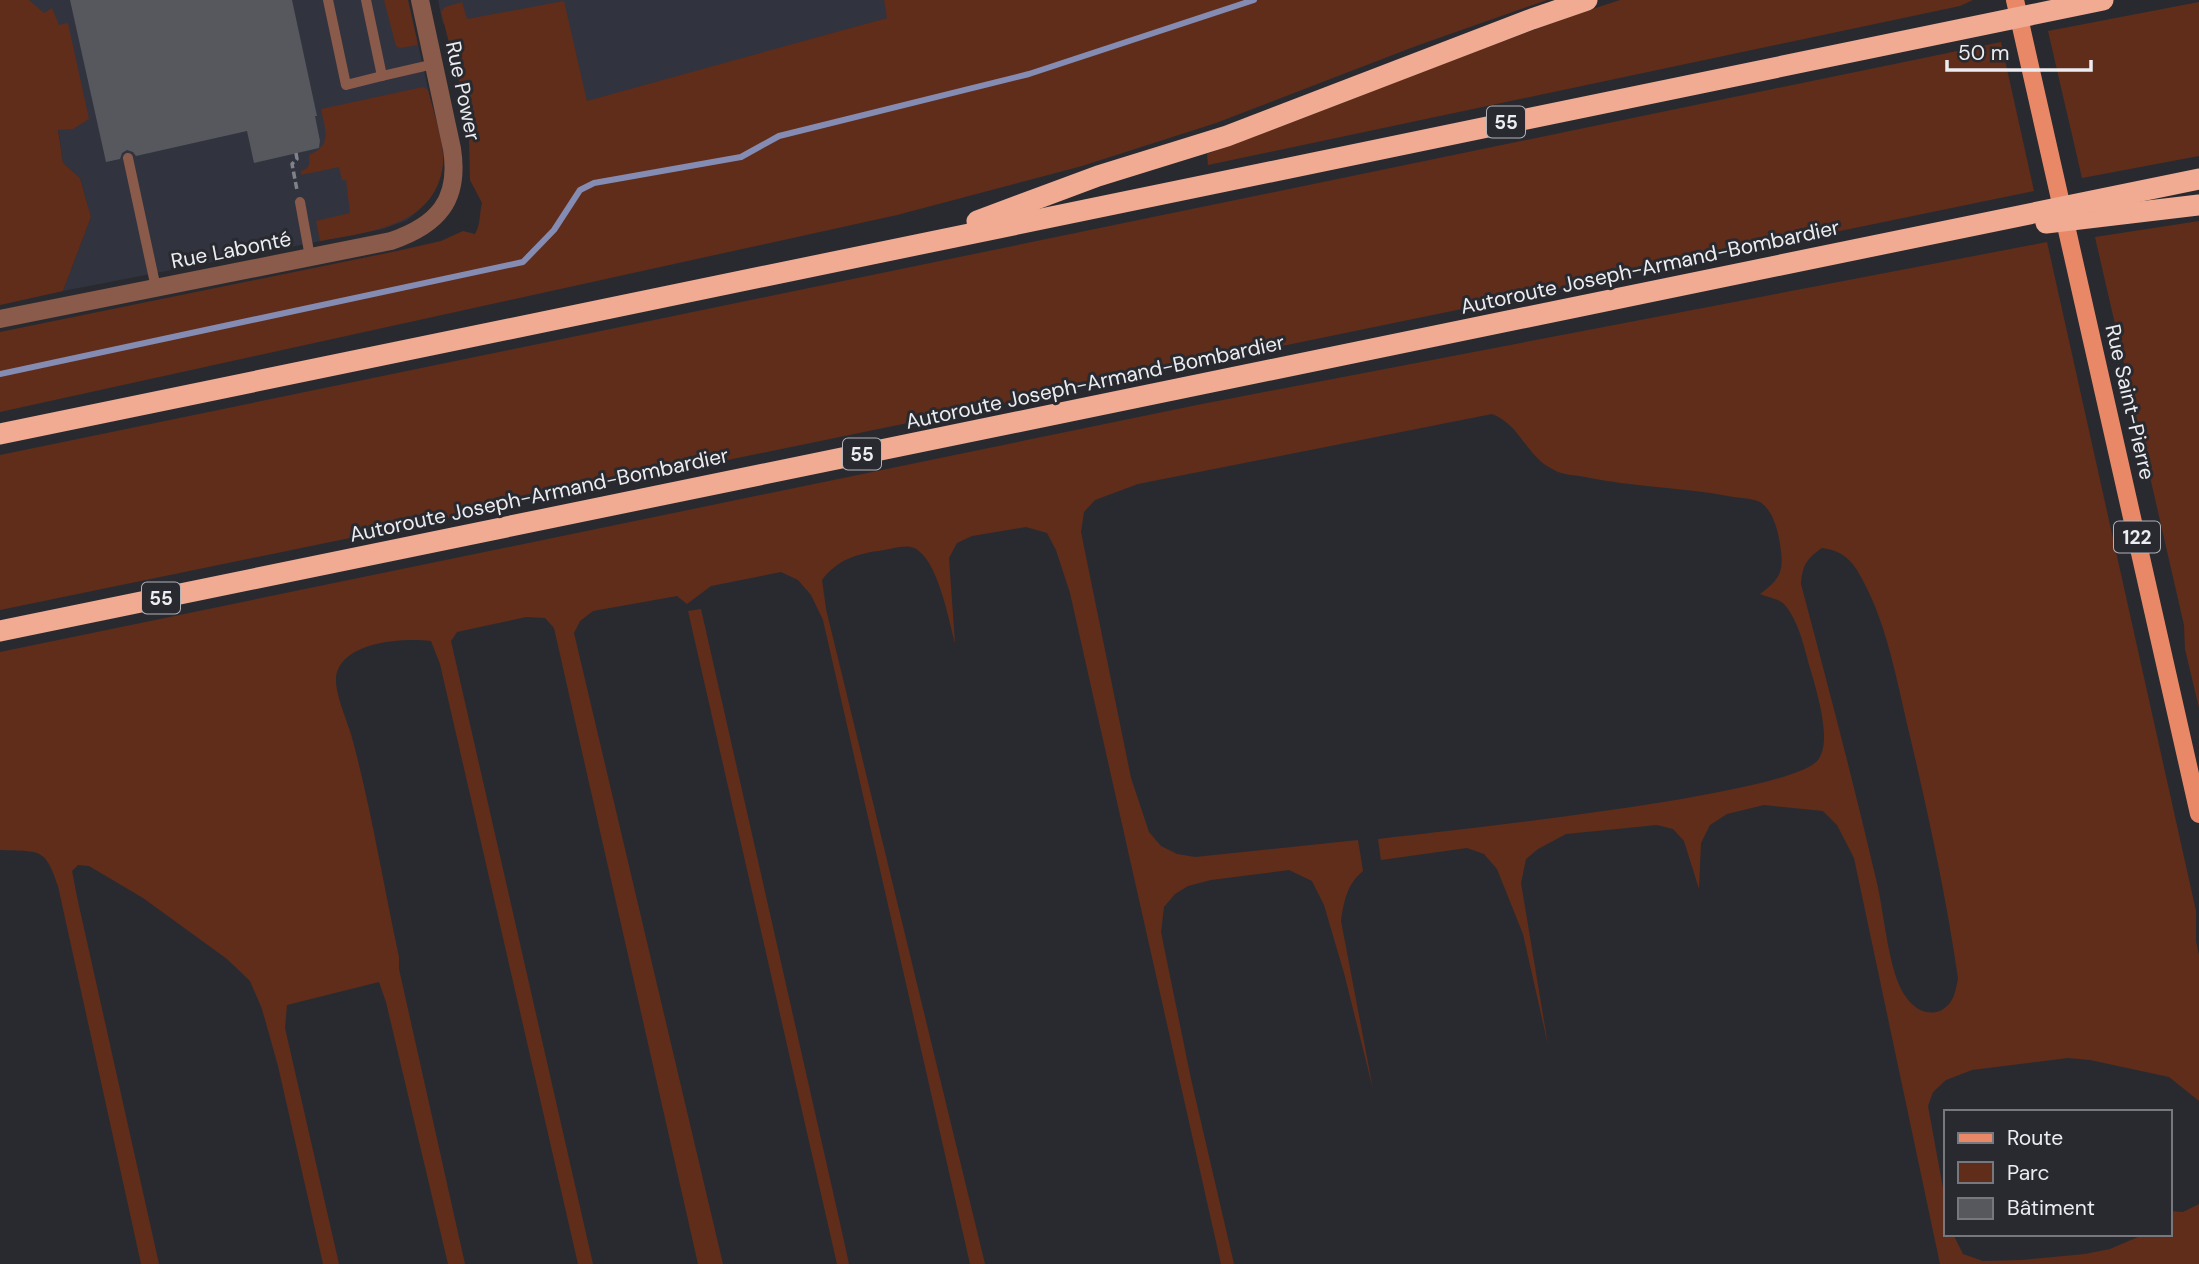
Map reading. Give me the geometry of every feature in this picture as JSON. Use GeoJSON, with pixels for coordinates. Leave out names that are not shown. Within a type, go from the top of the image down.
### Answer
{"type":"FeatureCollection","features":[{"type":"Feature","properties":{"kind":"highway"},"geometry":{"type":"LineString","coordinates":[[909,245],[1098,177],[1252,127],[1587,0]]}},
{"type":"Feature","properties":{"kind":"highway","name":"55"},"geometry":{"type":"LineString","coordinates":[[0,434],[2103,0]]}},
{"type":"Feature","properties":{"kind":"highway","name":"Autoroute Joseph-Armand-Bombardier"},"geometry":{"type":"LineString","coordinates":[[0,631],[2199,178]]}},
{"type":"Feature","properties":{"kind":"highway"},"geometry":{"type":"LineString","coordinates":[[1905,239],[2199,205]]}},
{"type":"Feature","properties":{"kind":"main road","name":"Rue Saint-Pierre"},"geometry":{"type":"LineString","coordinates":[[2015,0],[2199,814]]}},
{"type":"Feature","properties":{"kind":"street","name":"Rue Power"},"geometry":{"type":"LineString","coordinates":[[423,1],[454,161],[451,191]]}},
{"type":"Feature","properties":{"kind":"street","name":"Rue Labonté"},"geometry":{"type":"LineString","coordinates":[[0,319],[391,241],[430,222],[443,208],[451,191]]}},
{"type":"Feature","properties":{"kind":"lane"},"geometry":{"type":"LineString","coordinates":[[328,0],[346,85],[434,64]]}},
{"type":"Feature","properties":{"kind":"lane"},"geometry":{"type":"LineString","coordinates":[[366,0],[382,76]]}},
{"type":"Feature","properties":{"kind":"lane"},"geometry":{"type":"LineString","coordinates":[[128,158],[156,288]]}},
{"type":"Feature","properties":{"kind":"lane"},"geometry":{"type":"LineString","coordinates":[[300,202],[310,257]]}},
{"type":"Feature","properties":{"kind":"path"},"geometry":{"type":"LineString","coordinates":[[295,175],[292,164],[297,159],[296,153]]}},
{"type":"Feature","properties":{"kind":"shaded area"},"geometry":{"type":"Polygon","coordinates":[[[0,0],[408,0],[440,142],[443,163],[440,178],[419,210],[407,220],[383,229],[63,291],[91,217],[80,178],[63,163],[55,107],[0,0]]]}},
{"type":"Feature","properties":{"kind":"shaded area"},"geometry":{"type":"Polygon","coordinates":[[[438,0],[884,0],[888,18],[587,102],[466,19],[443,24],[438,0]]]}},
{"type":"Feature","properties":{"kind":"green space"},"geometry":{"type":"Polygon","coordinates":[[[0,0],[29,0],[44,13],[52,8],[59,25],[68,23],[89,119],[73,129],[58,130],[63,163],[80,178],[91,217],[63,291],[0,305],[0,0]]]}},
{"type":"Feature","properties":{"kind":"green space"},"geometry":{"type":"Polygon","coordinates":[[[384,0],[408,0],[418,45],[400,48],[396,46],[384,0]]]}},
{"type":"Feature","properties":{"kind":"green space"},"geometry":{"type":"Polygon","coordinates":[[[884,0],[1547,0],[1416,46],[1216,123],[1082,166],[897,215],[0,412],[0,332],[397,251],[441,241],[463,231],[475,234],[482,203],[470,180],[469,140],[462,92],[441,12],[445,7],[462,2],[467,19],[564,1],[587,101],[887,18],[884,0]]]}},
{"type":"Feature","properties":{"kind":"green space"},"geometry":{"type":"Polygon","coordinates":[[[1620,0],[1973,0],[1960,6],[1208,165],[1207,154],[1516,36],[1620,0]]]}},
{"type":"Feature","properties":{"kind":"green space"},"geometry":{"type":"Polygon","coordinates":[[[2199,2],[2199,156],[2082,178],[2048,31],[2199,2]]]}},
{"type":"Feature","properties":{"kind":"green space"},"geometry":{"type":"Polygon","coordinates":[[[2001,42],[2034,191],[0,610],[0,455],[2001,42]]]}},
{"type":"Feature","properties":{"kind":"green space"},"geometry":{"type":"Polygon","coordinates":[[[423,87],[428,90],[443,156],[438,185],[428,201],[414,214],[397,223],[320,241],[316,221],[350,213],[346,180],[342,180],[339,167],[301,175],[301,171],[309,165],[309,155],[322,147],[324,142],[321,109],[423,87]]]}},
{"type":"Feature","properties":{"kind":"green space"},"geometry":{"type":"Polygon","coordinates":[[[2199,221],[2199,708],[2185,649],[2184,625],[2095,237],[2199,221]]]}},
{"type":"Feature","properties":{"kind":"green space"},"geometry":{"type":"Polygon","coordinates":[[[2047,242],[2196,911],[2199,955],[2199,1101],[2169,1077],[2090,1060],[2068,1058],[1972,1070],[1946,1080],[1933,1092],[1928,1106],[1944,1194],[1944,1236],[1954,1236],[1963,1254],[1983,1261],[2085,1254],[2110,1249],[2140,1236],[2171,1236],[2171,1211],[2183,1212],[2199,1204],[2199,1264],[1940,1264],[1854,858],[1837,825],[1823,811],[1764,805],[1727,814],[1710,825],[1701,843],[1699,889],[1684,841],[1673,829],[1657,825],[1566,834],[1538,849],[1526,859],[1521,883],[1548,1045],[1523,934],[1497,869],[1484,854],[1467,848],[1381,860],[1378,839],[1683,799],[1794,773],[1818,760],[1822,751],[1822,715],[1797,626],[1784,604],[1760,594],[1777,578],[1782,561],[1776,527],[1765,506],[1749,499],[1561,473],[1544,464],[1510,426],[1492,414],[1138,484],[1095,500],[1084,512],[1081,532],[1131,778],[1149,832],[1161,846],[1177,854],[1195,857],[1358,840],[1363,871],[1350,887],[1341,921],[1373,1089],[1344,973],[1324,905],[1312,881],[1289,870],[1211,880],[1188,886],[1175,894],[1164,907],[1161,932],[1191,1079],[1234,1264],[1221,1264],[1070,593],[1056,550],[1047,533],[1026,527],[972,536],[957,543],[949,558],[955,643],[935,574],[920,552],[911,547],[854,556],[833,568],[822,580],[826,609],[985,1264],[970,1264],[823,620],[811,595],[798,580],[781,572],[711,586],[687,604],[677,596],[593,611],[580,621],[574,633],[723,1264],[698,1264],[554,628],[545,618],[526,617],[457,632],[451,641],[593,1264],[578,1264],[440,664],[431,641],[419,640],[392,641],[352,654],[337,672],[336,686],[365,789],[399,957],[399,969],[465,1264],[448,1264],[379,982],[287,1005],[285,1028],[339,1264],[323,1264],[278,1066],[262,1009],[250,981],[227,959],[143,898],[89,866],[78,865],[72,871],[77,897],[159,1264],[141,1264],[58,886],[49,864],[39,854],[0,850],[0,652],[1197,405],[2047,242]],[[1822,548],[1813,555],[1804,567],[1801,584],[1867,842],[1895,973],[1900,987],[1913,1005],[1922,1011],[1937,1012],[1952,1000],[1958,978],[1923,793],[1889,648],[1876,608],[1857,570],[1838,552],[1822,548]]]}},
{"type":"Feature","properties":{"kind":"green space"},"geometry":{"type":"Polygon","coordinates":[[[701,609],[849,1264],[837,1264],[688,611],[701,609]]]}},
{"type":"Feature","properties":{"kind":"building"},"geometry":{"type":"Polygon","coordinates":[[[70,0],[292,0],[317,116],[319,148],[254,163],[247,131],[136,156],[127,150],[122,153],[120,159],[106,162],[70,0]]]}},
{"type":"Feature","properties":{"kind":"waterway"},"geometry":{"type":"LineString","coordinates":[[0,374],[523,262],[554,230],[580,190],[594,183],[741,157],[779,136],[1029,74],[1254,0]]}}]}
